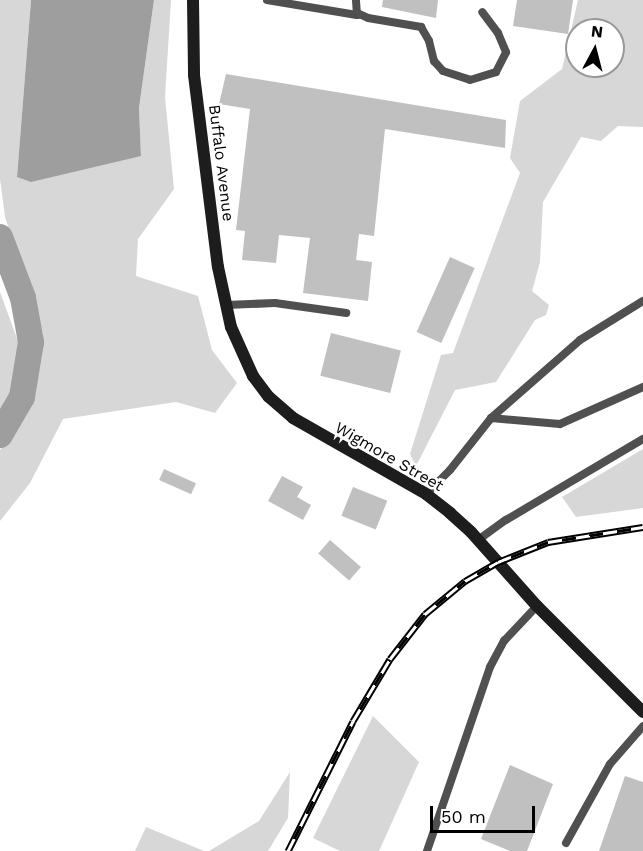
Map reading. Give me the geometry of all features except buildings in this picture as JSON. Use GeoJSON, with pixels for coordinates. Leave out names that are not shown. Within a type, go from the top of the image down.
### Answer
{"type":"FeatureCollection","features":[{"type":"Feature","properties":{"kind":"street","name":"Buffalo Avenue"},"geometry":{"type":"LineString","coordinates":[[193,0],[194,75],[216,255],[231,327]]}},
{"type":"Feature","properties":{"kind":"street","name":"Wigmore Street"},"geometry":{"type":"LineString","coordinates":[[231,327],[253,376],[269,397],[293,418],[426,494],[478,540],[537,606],[643,712]]}},
{"type":"Feature","properties":{"kind":"lane"},"geometry":{"type":"LineString","coordinates":[[267,0],[357,15],[357,13],[368,18],[421,27],[429,41],[434,61],[443,71],[470,80],[496,72],[506,52],[498,33],[482,12]]}},
{"type":"Feature","properties":{"kind":"lane"},"geometry":{"type":"LineString","coordinates":[[357,0],[357,13]]}},
{"type":"Feature","properties":{"kind":"lane"},"geometry":{"type":"LineString","coordinates":[[426,494],[450,470],[491,418],[580,340],[643,301]]}},
{"type":"Feature","properties":{"kind":"lane"},"geometry":{"type":"LineString","coordinates":[[226,305],[275,303],[346,313]]}},
{"type":"Feature","properties":{"kind":"lane"},"geometry":{"type":"LineString","coordinates":[[491,418],[560,424],[643,387]]}},
{"type":"Feature","properties":{"kind":"lane"},"geometry":{"type":"LineString","coordinates":[[478,540],[506,520],[643,439]]}},
{"type":"Feature","properties":{"kind":"lane"},"geometry":{"type":"LineString","coordinates":[[427,851],[490,667],[504,641],[537,606]]}},
{"type":"Feature","properties":{"kind":"lane"},"geometry":{"type":"LineString","coordinates":[[566,843],[610,764],[643,726]]}},
{"type":"Feature","properties":{"kind":"shaded area"},"geometry":{"type":"Polygon","coordinates":[[[0,0],[31,0],[17,177],[141,155],[139,108],[154,0],[171,0],[165,97],[174,189],[138,239],[136,276],[198,296],[212,350],[237,383],[215,413],[176,402],[63,419],[30,483],[0,521],[0,450],[33,397],[43,334],[5,217],[0,179],[0,0]]]}},
{"type":"Feature","properties":{"kind":"shaded area"},"geometry":{"type":"Polygon","coordinates":[[[31,0],[154,0],[139,108],[141,156],[31,182],[17,177],[31,0]]]}},
{"type":"Feature","properties":{"kind":"shaded area"},"geometry":{"type":"Polygon","coordinates":[[[578,0],[643,0],[643,127],[618,126],[601,141],[581,137],[543,202],[540,262],[532,291],[549,305],[546,315],[535,320],[496,382],[455,390],[416,466],[410,454],[441,355],[453,353],[520,173],[510,158],[520,101],[562,69],[565,56],[565,78],[625,78],[625,18],[574,18],[578,0]]]}},
{"type":"Feature","properties":{"kind":"shaded area"},"geometry":{"type":"Polygon","coordinates":[[[0,292],[19,344],[11,400],[0,414],[0,292]]]}},
{"type":"Feature","properties":{"kind":"shaded area"},"geometry":{"type":"Polygon","coordinates":[[[643,449],[643,508],[576,517],[562,497],[643,449]]]}},
{"type":"Feature","properties":{"kind":"shaded area"},"geometry":{"type":"Polygon","coordinates":[[[373,716],[419,762],[379,851],[340,851],[313,838],[373,716]]]}},
{"type":"Feature","properties":{"kind":"shaded area"},"geometry":{"type":"Polygon","coordinates":[[[290,772],[288,818],[268,851],[209,851],[259,821],[290,772]]]}},
{"type":"Feature","properties":{"kind":"shaded area"},"geometry":{"type":"Polygon","coordinates":[[[146,827],[204,851],[135,851],[146,827]]]}},
{"type":"Feature","properties":{"kind":"waterway"},"geometry":{"type":"LineString","coordinates":[[0,237],[23,298],[31,342],[22,397],[0,435]]}},
{"type":"Feature","properties":{"kind":"railway"},"geometry":{"type":"LineString","coordinates":[[288,851],[353,721],[390,659],[425,614],[465,581],[498,562],[548,542],[643,527]]}}]}
